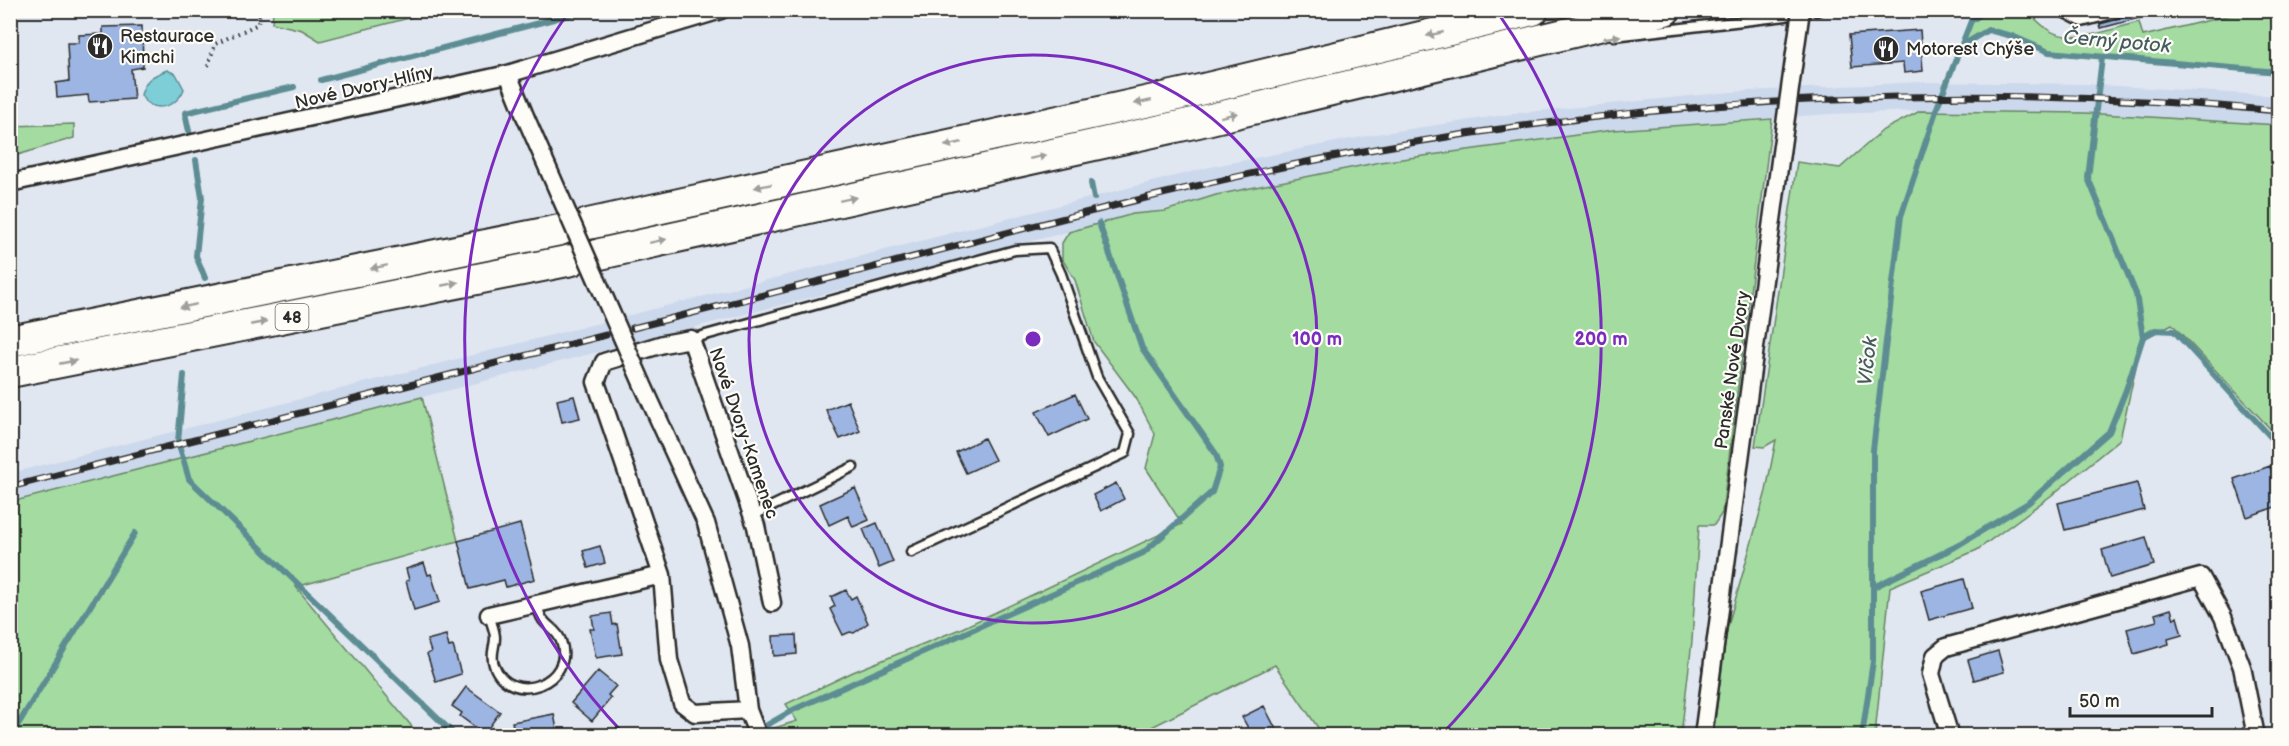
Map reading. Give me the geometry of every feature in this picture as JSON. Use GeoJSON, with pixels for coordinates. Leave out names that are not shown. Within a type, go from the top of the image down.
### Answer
{"type":"FeatureCollection","features":[{"type":"Feature","properties":{"kind":"highway","name":"48"},"geometry":{"type":"LineString","coordinates":[[10,341],[574,227],[1191,92],[1533,10]]}},
{"type":"Feature","properties":{"kind":"highway"},"geometry":{"type":"LineString","coordinates":[[1491,50],[1665,10]]}},
{"type":"Feature","properties":{"kind":"highway","name":"48"},"geometry":{"type":"LineString","coordinates":[[10,372],[586,257],[1198,122],[1491,50]]}},
{"type":"Feature","properties":{"kind":"street","name":"Nové Dvory-Hlíny"},"geometry":{"type":"LineString","coordinates":[[10,183],[508,74],[721,10]]}},
{"type":"Feature","properties":{"kind":"street","name":"Panské Nové Dvory"},"geometry":{"type":"LineString","coordinates":[[1702,735],[1781,153],[1794,13]]}},
{"type":"Feature","properties":{"kind":"street","name":"Nové Dvory-Kamenec"},"geometry":{"type":"LineString","coordinates":[[508,74],[525,116],[642,382],[706,523],[740,646],[753,722],[695,713],[682,702],[669,660],[662,575],[596,382],[604,362],[663,344],[691,339],[752,516],[772,603]]}},
{"type":"Feature","properties":{"kind":"street"},"geometry":{"type":"LineString","coordinates":[[489,615],[662,575]]}},
{"type":"Feature","properties":{"kind":"street"},"geometry":{"type":"LineString","coordinates":[[1950,735],[1931,674],[1935,656],[1946,647],[2201,577],[2223,617],[2242,667],[2256,735]]}},
{"type":"Feature","properties":{"kind":"lane"},"geometry":{"type":"LineString","coordinates":[[2059,10],[2082,22],[2128,10]]}},
{"type":"Feature","properties":{"kind":"lane"},"geometry":{"type":"LineString","coordinates":[[1606,37],[1794,13]]}},
{"type":"Feature","properties":{"kind":"lane"},"geometry":{"type":"LineString","coordinates":[[1491,50],[1583,40]]}},
{"type":"Feature","properties":{"kind":"lane"},"geometry":{"type":"LineString","coordinates":[[691,339],[1015,250],[1049,248],[1061,274],[1097,377],[1130,434],[1125,453],[910,552]]}},
{"type":"Feature","properties":{"kind":"lane"},"geometry":{"type":"LineString","coordinates":[[752,516],[853,467]]}},
{"type":"Feature","properties":{"kind":"lane"},"geometry":{"type":"LineString","coordinates":[[489,615],[495,637],[491,650],[493,664],[500,676],[512,685],[525,689],[539,686],[551,679],[560,668],[563,655],[561,641],[554,628],[543,620],[537,603]]}},
{"type":"Feature","properties":{"kind":"path"},"geometry":{"type":"LineString","coordinates":[[208,66],[215,44],[258,24],[260,10]]}},
{"type":"Feature","properties":{"kind":"shaded area"},"geometry":{"type":"Polygon","coordinates":[[[1920,82],[2086,84],[2278,96],[2278,125],[2085,113],[1920,111],[1829,114],[1613,130],[1300,178],[1087,227],[11,502],[11,473],[1210,167],[1376,134],[1518,113],[1731,92],[1920,82]]]}},
{"type":"Feature","properties":{"kind":"green space"},"geometry":{"type":"Polygon","coordinates":[[[273,10],[436,11],[320,41],[302,30],[272,23],[273,10]]]}},
{"type":"Feature","properties":{"kind":"green space"},"geometry":{"type":"Polygon","coordinates":[[[1987,10],[2026,11],[2047,29],[2069,36],[2093,34],[2139,22],[2143,36],[2247,11],[2278,11],[2278,72],[2049,52],[2012,36],[1989,31],[1960,46],[1971,21],[1987,10]]]}},
{"type":"Feature","properties":{"kind":"green space"},"geometry":{"type":"Polygon","coordinates":[[[1920,111],[2085,113],[2278,125],[2278,437],[2172,324],[2142,340],[2120,439],[2052,495],[1977,550],[1890,587],[1875,735],[1713,735],[1727,629],[1766,491],[1776,440],[1764,447],[1755,446],[1797,162],[1840,168],[1883,130],[1920,111]]]}},
{"type":"Feature","properties":{"kind":"green space"},"geometry":{"type":"Polygon","coordinates":[[[1772,119],[1722,513],[1714,525],[1699,525],[1692,641],[1681,735],[1323,735],[1275,665],[1136,735],[773,735],[771,729],[797,721],[786,704],[853,672],[960,629],[1182,524],[1146,468],[1155,434],[1136,398],[1094,342],[1075,280],[1062,259],[1062,243],[1069,232],[1133,214],[1165,211],[1216,195],[1380,162],[1613,130],[1772,119]]]}},
{"type":"Feature","properties":{"kind":"green space"},"geometry":{"type":"Polygon","coordinates":[[[74,124],[74,138],[11,157],[11,126],[74,124]]]}},
{"type":"Feature","properties":{"kind":"green space"},"geometry":{"type":"Polygon","coordinates":[[[422,397],[458,541],[296,587],[419,735],[11,735],[11,502],[422,397]]]}},
{"type":"Feature","properties":{"kind":"water"},"geometry":{"type":"Polygon","coordinates":[[[167,70],[176,74],[184,89],[181,96],[164,107],[151,105],[141,95],[145,85],[153,76],[167,70]]]}},
{"type":"Feature","properties":{"kind":"building"},"geometry":{"type":"Polygon","coordinates":[[[2134,10],[2147,10],[2147,16],[2101,28],[2100,24],[2130,16],[2134,10]]]}},
{"type":"Feature","properties":{"kind":"building"},"geometry":{"type":"Polygon","coordinates":[[[142,26],[143,67],[131,69],[134,99],[89,102],[88,95],[57,98],[56,83],[69,81],[67,43],[79,43],[79,35],[103,34],[103,27],[142,26]]]}},
{"type":"Feature","properties":{"kind":"building","name":"Motorest Chýše"},"geometry":{"type":"Polygon","coordinates":[[[1920,30],[1923,71],[1904,73],[1903,63],[1852,67],[1849,35],[1920,30]]]}},
{"type":"Feature","properties":{"kind":"building"},"geometry":{"type":"Polygon","coordinates":[[[1075,394],[1087,419],[1049,437],[1036,412],[1075,394]]]}},
{"type":"Feature","properties":{"kind":"building"},"geometry":{"type":"Polygon","coordinates":[[[574,396],[580,418],[562,422],[557,400],[574,396]]]}},
{"type":"Feature","properties":{"kind":"building"},"geometry":{"type":"Polygon","coordinates":[[[848,401],[860,431],[840,439],[826,410],[848,401]]]}},
{"type":"Feature","properties":{"kind":"building"},"geometry":{"type":"Polygon","coordinates":[[[984,438],[995,460],[966,473],[956,452],[984,438]]]}},
{"type":"Feature","properties":{"kind":"building"},"geometry":{"type":"Polygon","coordinates":[[[2270,466],[2278,489],[2278,506],[2247,517],[2234,479],[2270,466]]]}},
{"type":"Feature","properties":{"kind":"building"},"geometry":{"type":"Polygon","coordinates":[[[1116,483],[1124,499],[1101,511],[1093,495],[1116,483]]]}},
{"type":"Feature","properties":{"kind":"building"},"geometry":{"type":"Polygon","coordinates":[[[2137,483],[2144,510],[2065,530],[2058,503],[2137,483]]]}},
{"type":"Feature","properties":{"kind":"building"},"geometry":{"type":"Polygon","coordinates":[[[855,488],[869,520],[853,527],[848,516],[829,525],[820,504],[855,488]]]}},
{"type":"Feature","properties":{"kind":"building"},"geometry":{"type":"Polygon","coordinates":[[[877,523],[893,562],[879,568],[863,529],[877,523]]]}},
{"type":"Feature","properties":{"kind":"building"},"geometry":{"type":"Polygon","coordinates":[[[520,524],[535,579],[506,587],[504,580],[470,589],[458,541],[520,524]]]}},
{"type":"Feature","properties":{"kind":"building"},"geometry":{"type":"Polygon","coordinates":[[[2146,537],[2154,565],[2110,578],[2102,550],[2146,537]]]}},
{"type":"Feature","properties":{"kind":"building"},"geometry":{"type":"Polygon","coordinates":[[[600,546],[605,563],[588,568],[583,551],[600,546]]]}},
{"type":"Feature","properties":{"kind":"building"},"geometry":{"type":"Polygon","coordinates":[[[424,563],[428,575],[431,574],[440,602],[414,610],[406,581],[409,580],[406,569],[424,563]]]}},
{"type":"Feature","properties":{"kind":"building"},"geometry":{"type":"Polygon","coordinates":[[[1964,579],[1972,608],[1929,620],[1921,591],[1964,579]]]}},
{"type":"Feature","properties":{"kind":"building"},"geometry":{"type":"Polygon","coordinates":[[[846,590],[851,599],[856,596],[868,623],[854,633],[843,635],[830,609],[835,606],[831,597],[846,590]]]}},
{"type":"Feature","properties":{"kind":"building"},"geometry":{"type":"Polygon","coordinates":[[[2171,609],[2174,619],[2177,617],[2182,635],[2168,639],[2169,644],[2134,654],[2127,629],[2157,621],[2155,614],[2171,609]]]}},
{"type":"Feature","properties":{"kind":"building"},"geometry":{"type":"Polygon","coordinates":[[[611,613],[613,625],[617,624],[622,654],[596,658],[590,629],[594,629],[592,616],[611,613]]]}},
{"type":"Feature","properties":{"kind":"building"},"geometry":{"type":"Polygon","coordinates":[[[446,635],[449,647],[453,646],[461,674],[436,682],[427,654],[431,652],[427,640],[446,635]]]}},
{"type":"Feature","properties":{"kind":"building"},"geometry":{"type":"Polygon","coordinates":[[[796,635],[797,654],[774,656],[773,636],[796,635]]]}},
{"type":"Feature","properties":{"kind":"building"},"geometry":{"type":"Polygon","coordinates":[[[1998,651],[2004,672],[1974,680],[1968,660],[1998,651]]]}},
{"type":"Feature","properties":{"kind":"building"},"geometry":{"type":"Polygon","coordinates":[[[598,671],[616,686],[608,695],[611,698],[592,721],[571,703],[598,671]]]}},
{"type":"Feature","properties":{"kind":"building"},"geometry":{"type":"Polygon","coordinates":[[[466,687],[500,712],[484,734],[460,716],[462,713],[452,706],[466,687]]]}},
{"type":"Feature","properties":{"kind":"building"},"geometry":{"type":"Polygon","coordinates":[[[1264,706],[1279,735],[1252,735],[1242,717],[1264,706]]]}},
{"type":"Feature","properties":{"kind":"building"},"geometry":{"type":"Polygon","coordinates":[[[554,714],[558,735],[515,735],[512,722],[554,714]]]}},
{"type":"Feature","properties":{"kind":"waterway"},"geometry":{"type":"LineString","coordinates":[[321,80],[588,10]]}},
{"type":"Feature","properties":{"kind":"waterway","name":"Vlčok"},"geometry":{"type":"LineString","coordinates":[[1862,736],[1873,661],[1873,450],[1901,216],[1938,105],[1971,21],[1987,10]]}},
{"type":"Feature","properties":{"kind":"waterway","name":"Černý potok"},"geometry":{"type":"LineString","coordinates":[[1961,46],[1988,30],[2012,36],[2049,52],[2278,72]]}},
{"type":"Feature","properties":{"kind":"waterway"},"geometry":{"type":"LineString","coordinates":[[2102,58],[2088,178],[2136,294],[2143,337]]}},
{"type":"Feature","properties":{"kind":"waterway"},"geometry":{"type":"LineString","coordinates":[[190,136],[185,113],[294,87]]}},
{"type":"Feature","properties":{"kind":"waterway"},"geometry":{"type":"LineString","coordinates":[[196,160],[202,198],[196,256],[205,278]]}},
{"type":"Feature","properties":{"kind":"waterway"},"geometry":{"type":"LineString","coordinates":[[1091,183],[1094,198]]}},
{"type":"Feature","properties":{"kind":"waterway"},"geometry":{"type":"LineString","coordinates":[[748,736],[793,710],[1143,553],[1212,492],[1220,467],[1216,454],[1142,348],[1099,223]]}},
{"type":"Feature","properties":{"kind":"waterway"},"geometry":{"type":"LineString","coordinates":[[1874,587],[1955,547],[2028,503],[2109,432],[2126,390],[2143,337],[2155,330],[2174,331],[2278,445]]}},
{"type":"Feature","properties":{"kind":"waterway"},"geometry":{"type":"LineString","coordinates":[[184,375],[178,442],[189,479],[456,736]]}},
{"type":"Feature","properties":{"kind":"waterway"},"geometry":{"type":"LineString","coordinates":[[11,736],[135,533]]}},
{"type":"Feature","properties":{"kind":"railway"},"geometry":{"type":"LineString","coordinates":[[633,328],[1182,189],[1327,158],[1487,131],[1712,106],[1826,99],[1939,96],[2053,97],[2166,102],[2278,111]]}},
{"type":"Feature","properties":{"kind":"railway"},"geometry":{"type":"LineString","coordinates":[[10,487],[606,335]]}},
{"type":"Feature","properties":{"kind":"place","name":"Restaurace Kimchi"},"geometry":{"type":"Point","coordinates":[100,46]}},
{"type":"Feature","properties":{"kind":"place","name":"Motorest Chýše"},"geometry":{"type":"Point","coordinates":[1886,49]}}]}
